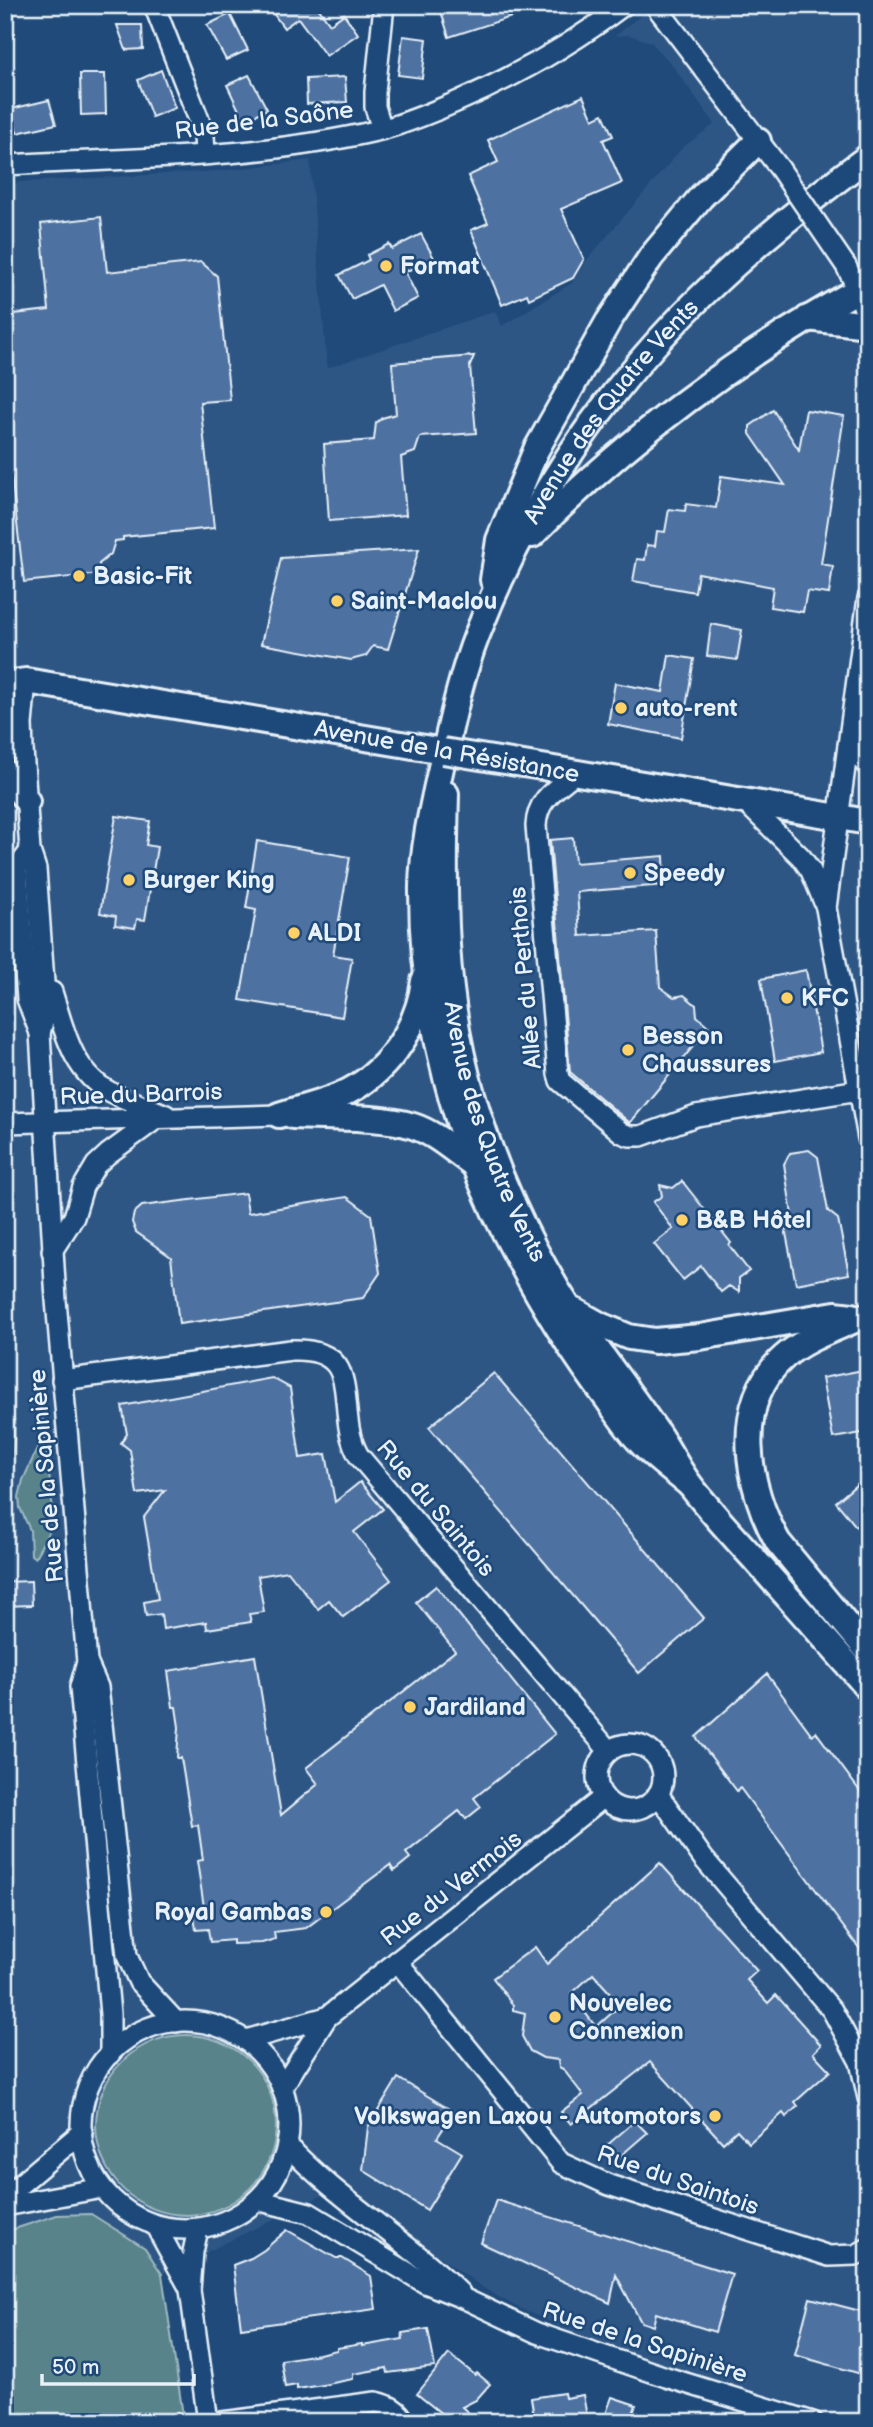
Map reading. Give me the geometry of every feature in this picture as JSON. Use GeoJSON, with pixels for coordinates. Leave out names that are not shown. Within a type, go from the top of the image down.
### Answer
{"type":"FeatureCollection","features":[{"type":"Feature","properties":{"kind":"main road"},"geometry":{"type":"LineString","coordinates":[[489,607],[499,540],[536,450],[608,322],[652,257],[701,197],[758,141]]}},
{"type":"Feature","properties":{"kind":"main road","name":"Avenue des Quatre Vents"},"geometry":{"type":"LineString","coordinates":[[868,157],[823,190],[744,256],[688,310],[646,354],[578,441],[552,480],[489,607],[463,679],[425,838],[422,888],[427,963],[442,1060],[450,1092],[473,1164],[505,1234],[541,1300],[580,1363],[640,1443],[689,1484],[868,1688]]}},
{"type":"Feature","properties":{"kind":"main road"},"geometry":{"type":"LineString","coordinates":[[514,553],[568,499],[649,431],[740,363],[808,318],[858,290]]}},
{"type":"Feature","properties":{"kind":"main road"},"geometry":{"type":"LineString","coordinates":[[808,318],[868,323]]}},
{"type":"Feature","properties":{"kind":"main road","name":"Avenue de la Résistance"},"geometry":{"type":"LineString","coordinates":[[12,678],[868,822]]}},
{"type":"Feature","properties":{"kind":"main road","name":"Avenue des Quatre Vents"},"geometry":{"type":"LineString","coordinates":[[449,734],[444,901],[449,978],[471,1091],[497,1168],[525,1229],[569,1308],[655,1430],[689,1484]]}},
{"type":"Feature","properties":{"kind":"main road"},"geometry":{"type":"LineString","coordinates":[[5,774],[27,801]]}},
{"type":"Feature","properties":{"kind":"main road"},"geometry":{"type":"LineString","coordinates":[[278,1115],[341,1095],[379,1069],[404,1040],[412,1025],[420,1007],[427,963]]}},
{"type":"Feature","properties":{"kind":"main road"},"geometry":{"type":"LineString","coordinates":[[278,1115],[413,1126],[430,1133],[473,1164]]}},
{"type":"Feature","properties":{"kind":"main road"},"geometry":{"type":"LineString","coordinates":[[569,1308],[629,1337],[655,1341],[700,1337],[835,1314],[864,1316]]}},
{"type":"Feature","properties":{"kind":"main road"},"geometry":{"type":"LineString","coordinates":[[864,1316],[799,1346],[784,1357],[770,1373],[759,1393],[752,1412],[749,1438],[759,1501],[778,1542],[868,1651]]}},
{"type":"Feature","properties":{"kind":"street"},"geometry":{"type":"LineString","coordinates":[[154,5],[198,117],[204,135],[205,154]]}},
{"type":"Feature","properties":{"kind":"street"},"geometry":{"type":"LineString","coordinates":[[382,130],[375,107],[384,5]]}},
{"type":"Feature","properties":{"kind":"street","name":"Rue de la Saône"},"geometry":{"type":"LineString","coordinates":[[5,165],[263,150],[382,130],[426,115],[510,78],[573,41],[624,5]]}},
{"type":"Feature","properties":{"kind":"street"},"geometry":{"type":"LineString","coordinates":[[655,5],[780,169],[846,266],[858,290],[868,323]]}},
{"type":"Feature","properties":{"kind":"street"},"geometry":{"type":"LineString","coordinates":[[826,908],[868,598]]}},
{"type":"Feature","properties":{"kind":"street","name":"Rue de la Sapinière"},"geometry":{"type":"LineString","coordinates":[[12,678],[22,724],[30,851],[36,869],[46,1010],[40,1033],[52,1251],[87,1662],[98,1687],[127,1956],[138,1982],[176,2022]]}},
{"type":"Feature","properties":{"kind":"street"},"geometry":{"type":"LineString","coordinates":[[848,746],[868,766]]}},
{"type":"Feature","properties":{"kind":"street","name":"Allée du Perthois"},"geometry":{"type":"LineString","coordinates":[[575,773],[542,800],[536,815],[560,1081],[622,1133],[630,1136],[641,1136],[696,1116],[859,1090]]}},
{"type":"Feature","properties":{"kind":"street"},"geometry":{"type":"LineString","coordinates":[[744,801],[801,857],[811,871],[826,908],[868,1138]]}},
{"type":"Feature","properties":{"kind":"street","name":"Rue de la Sapinière"},"geometry":{"type":"LineString","coordinates":[[30,851],[17,868],[27,999],[40,1033]]}},
{"type":"Feature","properties":{"kind":"street"},"geometry":{"type":"LineString","coordinates":[[43,962],[64,1030],[80,1066],[99,1085],[165,1118]]}},
{"type":"Feature","properties":{"kind":"street","name":"Rue du Barrois"},"geometry":{"type":"LineString","coordinates":[[5,1123],[278,1115]]}},
{"type":"Feature","properties":{"kind":"street"},"geometry":{"type":"LineString","coordinates":[[52,1251],[74,1217],[82,1187],[96,1166],[108,1154],[165,1118]]}},
{"type":"Feature","properties":{"kind":"street","name":"Rue du Saintois"},"geometry":{"type":"LineString","coordinates":[[62,1380],[291,1350],[309,1349],[329,1357],[344,1382],[351,1438],[359,1456],[609,1751]]}},
{"type":"Feature","properties":{"kind":"street","name":"Rue de la Sapinière"},"geometry":{"type":"LineString","coordinates":[[87,1662],[80,1688],[110,2014],[110,2054]]}},
{"type":"Feature","properties":{"kind":"street"},"geometry":{"type":"LineString","coordinates":[[633,1744],[649,1749],[663,1770],[664,1778],[658,1794],[652,1802],[632,1810],[612,1805],[604,1797],[597,1781],[600,1763],[609,1751],[616,1747],[633,1744]]}},
{"type":"Feature","properties":{"kind":"street"},"geometry":{"type":"LineString","coordinates":[[658,1794],[702,1858],[832,2010],[860,2062],[868,2098]]}},
{"type":"Feature","properties":{"kind":"street","name":"Rue du Vermois"},"geometry":{"type":"LineString","coordinates":[[282,2088],[327,2017],[604,1797]]}},
{"type":"Feature","properties":{"kind":"street","name":"Rue du Saintois"},"geometry":{"type":"LineString","coordinates":[[397,1961],[561,2163],[609,2185],[829,2256],[856,2255],[868,2248]]}},
{"type":"Feature","properties":{"kind":"street","name":"Rue du Vermois"},"geometry":{"type":"LineString","coordinates":[[246,2040],[327,2017]]}},
{"type":"Feature","properties":{"kind":"street"},"geometry":{"type":"LineString","coordinates":[[176,2022],[207,2024],[246,2040],[267,2061],[282,2088],[288,2114],[287,2145],[274,2179],[257,2200],[236,2216],[198,2228],[155,2225],[123,2208],[102,2188],[88,2162],[82,2132],[85,2099],[90,2084],[110,2054],[145,2029],[176,2022]]}},
{"type":"Feature","properties":{"kind":"street"},"geometry":{"type":"LineString","coordinates":[[5,2197],[82,2132]]}},
{"type":"Feature","properties":{"kind":"street","name":"Rue de la Sapinière"},"geometry":{"type":"LineString","coordinates":[[287,2145],[311,2171],[436,2269],[465,2299]]}},
{"type":"Feature","properties":{"kind":"street"},"geometry":{"type":"LineString","coordinates":[[5,2206],[102,2188]]}},
{"type":"Feature","properties":{"kind":"street","name":"Rue de la Sapinière"},"geometry":{"type":"LineString","coordinates":[[257,2200],[309,2213],[425,2283],[537,2333],[813,2422]]}},
{"type":"Feature","properties":{"kind":"street"},"geometry":{"type":"LineString","coordinates":[[155,2225],[190,2290]]}},
{"type":"Feature","properties":{"kind":"street"},"geometry":{"type":"LineString","coordinates":[[198,2228],[190,2290],[208,2422]]}},
{"type":"Feature","properties":{"kind":"street"},"geometry":{"type":"LineString","coordinates":[[222,2422],[376,2402],[389,2405],[401,2413],[405,2422]]}},
{"type":"Feature","properties":{"kind":"shaded area"},"geometry":{"type":"Polygon","coordinates":[[[654,5],[868,5],[868,2422],[858,2422],[607,2348],[513,2305],[485,2289],[341,2186],[162,2274],[154,2259],[57,2215],[5,2232],[5,183],[218,171],[310,160],[327,368],[495,311],[502,326],[572,283],[586,261],[683,147],[715,124],[672,65],[651,42],[629,35],[615,36],[654,5]]]}},
{"type":"Feature","properties":{"kind":"green space"},"geometry":{"type":"Polygon","coordinates":[[[40,1388],[54,1521],[35,1558],[31,1555],[30,1530],[20,1508],[19,1497],[23,1480],[42,1438],[40,1388]]]}},
{"type":"Feature","properties":{"kind":"green space"},"geometry":{"type":"Polygon","coordinates":[[[5,1411],[12,1414],[14,1438],[5,1481],[5,1411]]]}},
{"type":"Feature","properties":{"kind":"green space"},"geometry":{"type":"Polygon","coordinates":[[[186,2035],[220,2042],[250,2061],[269,2091],[276,2125],[269,2159],[250,2189],[220,2208],[186,2215],[152,2208],[122,2189],[103,2159],[96,2125],[103,2091],[122,2061],[152,2042],[186,2035]]]}},
{"type":"Feature","properties":{"kind":"green space"},"geometry":{"type":"Polygon","coordinates":[[[91,2214],[145,2248],[162,2274],[184,2422],[5,2422],[5,2232],[57,2215],[91,2214]]]}},
{"type":"Feature","properties":{"kind":"building"},"geometry":{"type":"Polygon","coordinates":[[[267,5],[316,5],[330,24],[344,14],[358,34],[326,56],[298,18],[284,28],[267,5]]]}},
{"type":"Feature","properties":{"kind":"building"},"geometry":{"type":"Polygon","coordinates":[[[439,5],[536,5],[536,9],[449,37],[439,5]]]}},
{"type":"Feature","properties":{"kind":"building"},"geometry":{"type":"Polygon","coordinates":[[[230,14],[248,50],[226,60],[207,25],[230,14]]]}},
{"type":"Feature","properties":{"kind":"building"},"geometry":{"type":"Polygon","coordinates":[[[117,25],[142,25],[143,49],[126,50],[117,25]]]}},
{"type":"Feature","properties":{"kind":"building"},"geometry":{"type":"Polygon","coordinates":[[[403,36],[427,39],[422,78],[398,75],[403,36]]]}},
{"type":"Feature","properties":{"kind":"building"},"geometry":{"type":"Polygon","coordinates":[[[161,70],[175,108],[152,117],[138,80],[161,70]]]}},
{"type":"Feature","properties":{"kind":"building"},"geometry":{"type":"Polygon","coordinates":[[[80,74],[105,74],[106,114],[81,115],[80,74]]]}},
{"type":"Feature","properties":{"kind":"building"},"geometry":{"type":"Polygon","coordinates":[[[249,75],[267,109],[244,121],[227,85],[249,75]]]}},
{"type":"Feature","properties":{"kind":"building"},"geometry":{"type":"Polygon","coordinates":[[[345,77],[347,102],[307,104],[306,79],[345,77]]]}},
{"type":"Feature","properties":{"kind":"building"},"geometry":{"type":"Polygon","coordinates":[[[583,96],[593,119],[603,114],[613,136],[603,140],[622,183],[561,209],[584,259],[573,278],[529,299],[527,294],[502,305],[471,230],[488,223],[468,176],[498,162],[488,140],[583,96]]]}},
{"type":"Feature","properties":{"kind":"building"},"geometry":{"type":"Polygon","coordinates":[[[49,100],[56,124],[17,133],[11,109],[49,100]]]}},
{"type":"Feature","properties":{"kind":"building"},"geometry":{"type":"Polygon","coordinates":[[[101,217],[107,272],[201,262],[217,276],[230,400],[200,402],[214,528],[123,537],[123,540],[115,541],[111,554],[99,564],[100,574],[24,582],[5,423],[5,315],[49,310],[41,224],[101,217]]]}},
{"type":"Feature","properties":{"kind":"building","name":"Format"},"geometry":{"type":"Polygon","coordinates":[[[421,234],[434,258],[405,272],[418,298],[393,311],[380,285],[352,299],[339,275],[369,260],[367,255],[389,244],[392,249],[421,234]]]}},
{"type":"Feature","properties":{"kind":"building"},"geometry":{"type":"Polygon","coordinates":[[[474,356],[470,366],[476,433],[420,437],[415,452],[401,457],[406,515],[329,521],[324,444],[374,440],[376,423],[396,414],[392,363],[474,356]]]}},
{"type":"Feature","properties":{"kind":"building"},"geometry":{"type":"Polygon","coordinates":[[[773,410],[799,450],[806,410],[844,416],[821,564],[833,566],[829,594],[807,591],[803,612],[770,607],[773,587],[698,573],[695,592],[633,581],[637,559],[645,560],[647,545],[655,546],[657,531],[665,532],[669,509],[685,511],[686,504],[716,508],[721,476],[785,485],[750,434],[750,426],[773,410]]]}},
{"type":"Feature","properties":{"kind":"building","name":"Saint-Maclou"},"geometry":{"type":"Polygon","coordinates":[[[419,549],[388,649],[373,646],[366,656],[351,660],[261,644],[281,558],[419,549]]]}},
{"type":"Feature","properties":{"kind":"building"},"geometry":{"type":"Polygon","coordinates":[[[711,624],[742,630],[737,660],[707,656],[711,624]]]}},
{"type":"Feature","properties":{"kind":"building"},"geometry":{"type":"Polygon","coordinates":[[[669,655],[694,659],[681,738],[608,724],[615,683],[663,692],[669,655]]]}},
{"type":"Feature","properties":{"kind":"building","name":"Burger King"},"geometry":{"type":"Polygon","coordinates":[[[116,816],[150,821],[146,845],[157,847],[145,920],[137,919],[135,928],[115,925],[116,916],[100,913],[116,816]]]}},
{"type":"Feature","properties":{"kind":"building"},"geometry":{"type":"Polygon","coordinates":[[[573,838],[575,863],[664,856],[665,885],[577,892],[580,936],[656,931],[660,987],[674,997],[684,995],[696,1005],[697,1016],[709,1027],[630,1123],[570,1072],[550,840],[573,838]]]}},
{"type":"Feature","properties":{"kind":"building","name":"ALDI"},"geometry":{"type":"Polygon","coordinates":[[[257,841],[350,857],[333,955],[352,958],[342,1017],[240,1000],[256,910],[246,908],[257,841]]]}},
{"type":"Feature","properties":{"kind":"building","name":"KFC"},"geometry":{"type":"Polygon","coordinates":[[[806,970],[821,1052],[775,1061],[761,979],[806,970]]]}},
{"type":"Feature","properties":{"kind":"building"},"geometry":{"type":"Polygon","coordinates":[[[809,1150],[818,1157],[828,1211],[838,1219],[849,1274],[796,1284],[785,1228],[793,1221],[784,1164],[790,1153],[809,1150]]]}},
{"type":"Feature","properties":{"kind":"building"},"geometry":{"type":"Polygon","coordinates":[[[682,1181],[731,1243],[729,1245],[749,1271],[739,1278],[739,1292],[729,1286],[721,1292],[701,1266],[683,1280],[654,1244],[673,1229],[653,1202],[662,1196],[660,1185],[673,1188],[682,1181]]]}},
{"type":"Feature","properties":{"kind":"building"},"geometry":{"type":"Polygon","coordinates":[[[245,1193],[248,1213],[347,1197],[371,1215],[380,1273],[363,1298],[179,1324],[171,1257],[136,1232],[132,1222],[134,1213],[142,1206],[245,1193]]]}},
{"type":"Feature","properties":{"kind":"building"},"geometry":{"type":"Polygon","coordinates":[[[868,1369],[868,1432],[833,1438],[822,1378],[868,1369]]]}},
{"type":"Feature","properties":{"kind":"building"},"geometry":{"type":"Polygon","coordinates":[[[494,1373],[704,1618],[639,1673],[429,1427],[494,1373]]]}},
{"type":"Feature","properties":{"kind":"building"},"geometry":{"type":"Polygon","coordinates":[[[272,1378],[290,1388],[300,1458],[326,1454],[335,1502],[360,1482],[383,1509],[354,1532],[391,1580],[343,1617],[329,1600],[318,1609],[288,1571],[258,1576],[264,1612],[249,1614],[251,1622],[207,1629],[206,1622],[163,1629],[161,1614],[146,1616],[144,1602],[158,1599],[144,1517],[165,1490],[137,1494],[130,1450],[121,1443],[127,1434],[122,1406],[272,1378]]]}},
{"type":"Feature","properties":{"kind":"building"},"geometry":{"type":"Polygon","coordinates":[[[868,1475],[868,1541],[836,1502],[868,1475]]]}},
{"type":"Feature","properties":{"kind":"building"},"geometry":{"type":"Polygon","coordinates":[[[31,1581],[32,1605],[5,1606],[5,1582],[31,1581]]]}},
{"type":"Feature","properties":{"kind":"building"},"geometry":{"type":"Polygon","coordinates":[[[436,1586],[555,1734],[474,1798],[481,1807],[466,1819],[459,1811],[406,1853],[410,1858],[394,1871],[390,1865],[306,1928],[274,1932],[275,1939],[262,1943],[233,1944],[233,1940],[210,1942],[208,1929],[196,1930],[193,1908],[204,1907],[197,1861],[203,1860],[198,1825],[192,1826],[181,1758],[177,1758],[179,1727],[168,1671],[255,1656],[281,1815],[318,1784],[306,1768],[455,1651],[416,1602],[436,1586]]]}},
{"type":"Feature","properties":{"kind":"building"},"geometry":{"type":"Polygon","coordinates":[[[767,1674],[812,1735],[816,1732],[868,1802],[868,1960],[740,1788],[737,1791],[696,1737],[767,1674]]]}},
{"type":"Feature","properties":{"kind":"building"},"geometry":{"type":"Polygon","coordinates":[[[660,1863],[757,1971],[747,1980],[768,2003],[776,1995],[821,2045],[813,2053],[830,2071],[795,2102],[798,2106],[786,2117],[783,2113],[749,2143],[737,2130],[723,2143],[650,2062],[571,2124],[561,2112],[583,2095],[559,2067],[558,2060],[543,2058],[530,2051],[522,2036],[525,2013],[513,2010],[513,2005],[493,1978],[535,1947],[547,1964],[660,1863]],[[593,1974],[571,1994],[596,2027],[621,2005],[593,1974]]]}},
{"type":"Feature","properties":{"kind":"building"},"geometry":{"type":"Polygon","coordinates":[[[398,2078],[454,2112],[437,2138],[462,2153],[427,2210],[363,2170],[368,2127],[398,2078]]]}},
{"type":"Feature","properties":{"kind":"building"},"geometry":{"type":"Polygon","coordinates":[[[635,2121],[647,2133],[617,2159],[605,2147],[635,2121]]]}},
{"type":"Feature","properties":{"kind":"building"},"geometry":{"type":"Polygon","coordinates":[[[496,2200],[732,2274],[715,2332],[656,2313],[653,2326],[641,2322],[616,2275],[610,2303],[481,2243],[496,2200]]]}},
{"type":"Feature","properties":{"kind":"building"},"geometry":{"type":"Polygon","coordinates":[[[287,2230],[371,2276],[376,2309],[241,2328],[233,2265],[264,2250],[287,2230]]]}},
{"type":"Feature","properties":{"kind":"building"},"geometry":{"type":"Polygon","coordinates":[[[810,2298],[868,2313],[868,2376],[795,2355],[810,2298]]]}},
{"type":"Feature","properties":{"kind":"building"},"geometry":{"type":"Polygon","coordinates":[[[428,2329],[435,2367],[388,2373],[387,2368],[353,2374],[353,2379],[323,2385],[297,2389],[297,2385],[285,2387],[281,2360],[337,2348],[403,2339],[402,2333],[428,2329]]]}},
{"type":"Feature","properties":{"kind":"building"},"geometry":{"type":"Polygon","coordinates":[[[449,2354],[490,2384],[476,2400],[462,2407],[479,2422],[452,2422],[417,2394],[449,2354]]]}},
{"type":"Feature","properties":{"kind":"building"},"geometry":{"type":"Polygon","coordinates":[[[564,2393],[565,2398],[583,2395],[588,2422],[570,2422],[569,2417],[535,2422],[531,2398],[564,2393]]]}},
{"type":"Feature","properties":{"kind":"building"},"geometry":{"type":"Polygon","coordinates":[[[612,2397],[636,2405],[630,2422],[603,2422],[612,2397]]]}},
{"type":"Feature","properties":{"kind":"place","name":"Format"},"geometry":{"type":"Point","coordinates":[386,266]}},
{"type":"Feature","properties":{"kind":"place","name":"Basic-Fit"},"geometry":{"type":"Point","coordinates":[79,576]}},
{"type":"Feature","properties":{"kind":"place","name":"Saint-Maclou"},"geometry":{"type":"Point","coordinates":[337,601]}},
{"type":"Feature","properties":{"kind":"place","name":"auto-rent"},"geometry":{"type":"Point","coordinates":[621,708]}},
{"type":"Feature","properties":{"kind":"place","name":"Speedy"},"geometry":{"type":"Point","coordinates":[630,873]}},
{"type":"Feature","properties":{"kind":"place","name":"Burger King"},"geometry":{"type":"Point","coordinates":[129,880]}},
{"type":"Feature","properties":{"kind":"place","name":"ALDI"},"geometry":{"type":"Point","coordinates":[294,933]}},
{"type":"Feature","properties":{"kind":"place","name":"KFC"},"geometry":{"type":"Point","coordinates":[787,998]}},
{"type":"Feature","properties":{"kind":"place","name":"Besson Chaussures"},"geometry":{"type":"Point","coordinates":[628,1050]}},
{"type":"Feature","properties":{"kind":"place","name":"B&B Hôtel"},"geometry":{"type":"Point","coordinates":[682,1220]}},
{"type":"Feature","properties":{"kind":"place","name":"Jardiland"},"geometry":{"type":"Point","coordinates":[410,1707]}},
{"type":"Feature","properties":{"kind":"place","name":"Royal Gambas"},"geometry":{"type":"Point","coordinates":[326,1912]}},
{"type":"Feature","properties":{"kind":"place","name":"Nouvelec Connexion"},"geometry":{"type":"Point","coordinates":[555,2017]}},
{"type":"Feature","properties":{"kind":"place","name":"Volkswagen Laxou - Automotors"},"geometry":{"type":"Point","coordinates":[715,2116]}}]}
